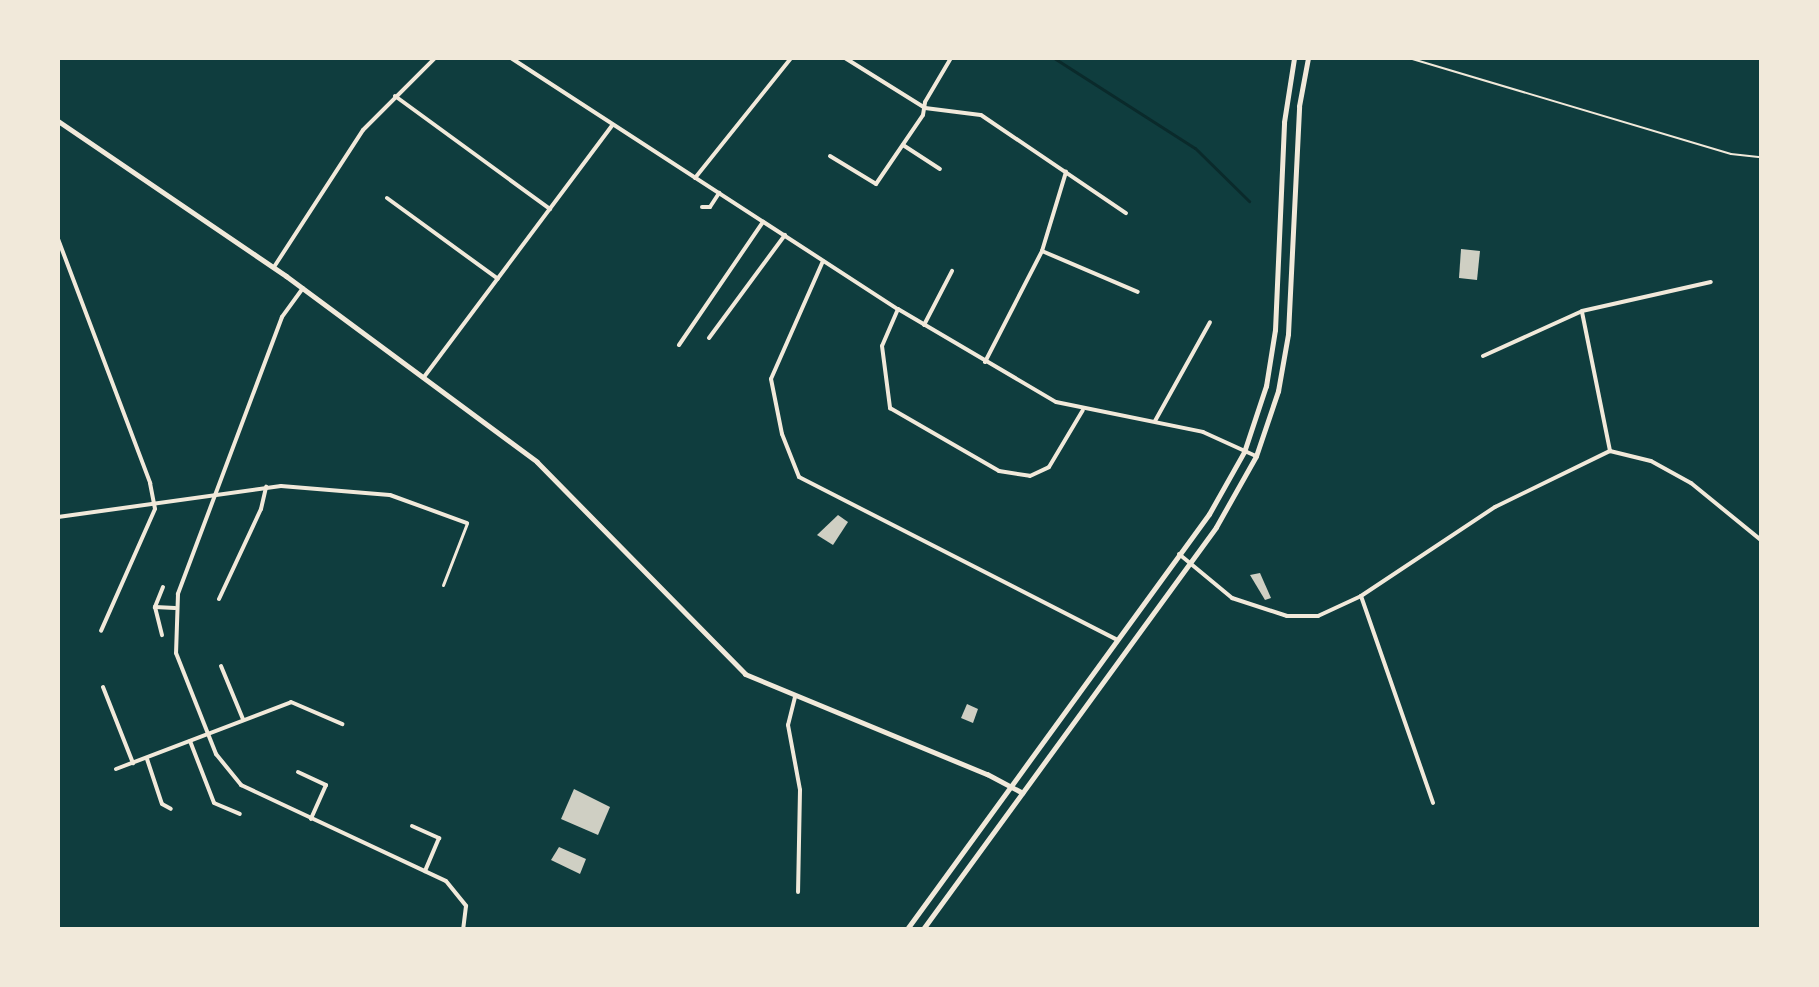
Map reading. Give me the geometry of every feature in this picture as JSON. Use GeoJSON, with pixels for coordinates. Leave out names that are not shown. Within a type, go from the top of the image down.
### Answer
{"type":"FeatureCollection","features":[{"type":"Feature","properties":{"kind":"street"},"geometry":{"type":"LineString","coordinates":[[274,267],[363,130],[435,58]]}},
{"type":"Feature","properties":{"kind":"street"},"geometry":{"type":"LineString","coordinates":[[511,58],[898,309],[1056,402],[1083,410],[1203,432],[1256,456]]}},
{"type":"Feature","properties":{"kind":"street"},"geometry":{"type":"LineString","coordinates":[[695,178],[791,58]]}},
{"type":"Feature","properties":{"kind":"street"},"geometry":{"type":"LineString","coordinates":[[845,58],[925,108],[981,115],[1126,213]]}},
{"type":"Feature","properties":{"kind":"street"},"geometry":{"type":"LineString","coordinates":[[830,156],[876,184],[903,145],[951,58]]}},
{"type":"Feature","properties":{"kind":"street"},"geometry":{"type":"LineString","coordinates":[[907,929],[1179,554],[1244,452],[1266,386],[1275,330],[1284,122],[1294,58]]}},
{"type":"Feature","properties":{"kind":"street"},"geometry":{"type":"LineString","coordinates":[[923,929],[1190,563],[1256,456],[1278,391],[1288,334],[1299,106],[1308,58]]}},
{"type":"Feature","properties":{"kind":"street"},"geometry":{"type":"LineString","coordinates":[[395,96],[550,209]]}},
{"type":"Feature","properties":{"kind":"street"},"geometry":{"type":"LineString","coordinates":[[58,121],[274,267],[537,462],[730,662],[761,685],[1022,793]]}},
{"type":"Feature","properties":{"kind":"street"},"geometry":{"type":"LineString","coordinates":[[424,377],[612,126]]}},
{"type":"Feature","properties":{"kind":"street"},"geometry":{"type":"LineString","coordinates":[[903,145],[940,169]]}},
{"type":"Feature","properties":{"kind":"street"},"geometry":{"type":"LineString","coordinates":[[985,362],[1042,251],[1066,172]]}},
{"type":"Feature","properties":{"kind":"street"},"geometry":{"type":"LineString","coordinates":[[702,207],[710,207],[719,193]]}},
{"type":"Feature","properties":{"kind":"street"},"geometry":{"type":"LineString","coordinates":[[387,198],[498,279]]}},
{"type":"Feature","properties":{"kind":"street"},"geometry":{"type":"LineString","coordinates":[[679,345],[763,222]]}},
{"type":"Feature","properties":{"kind":"street"},"geometry":{"type":"LineString","coordinates":[[709,338],[785,235]]}},
{"type":"Feature","properties":{"kind":"street"},"geometry":{"type":"LineString","coordinates":[[58,239],[156,514],[101,631]]}},
{"type":"Feature","properties":{"kind":"street"},"geometry":{"type":"LineString","coordinates":[[1042,251],[1138,292]]}},
{"type":"Feature","properties":{"kind":"street"},"geometry":{"type":"LineString","coordinates":[[823,261],[771,379],[782,434],[799,477],[1117,640]]}},
{"type":"Feature","properties":{"kind":"street"},"geometry":{"type":"LineString","coordinates":[[924,325],[952,271]]}},
{"type":"Feature","properties":{"kind":"street"},"geometry":{"type":"LineString","coordinates":[[1483,356],[1582,311],[1711,282]]}},
{"type":"Feature","properties":{"kind":"street"},"geometry":{"type":"LineString","coordinates":[[303,288],[282,317],[215,493],[175,608],[176,653],[216,754],[241,785],[446,881],[466,906],[463,929]]}},
{"type":"Feature","properties":{"kind":"street"},"geometry":{"type":"LineString","coordinates":[[898,309],[882,346],[890,408],[999,471],[1030,476],[1049,467],[1083,410]]}},
{"type":"Feature","properties":{"kind":"street"},"geometry":{"type":"LineString","coordinates":[[1582,311],[1610,451]]}},
{"type":"Feature","properties":{"kind":"street"},"geometry":{"type":"LineString","coordinates":[[1155,421],[1210,322]]}},
{"type":"Feature","properties":{"kind":"street"},"geometry":{"type":"LineString","coordinates":[[1179,554],[1232,598],[1287,616],[1326,614],[1361,596],[1495,507],[1610,451],[1651,461],[1691,483],[1761,540]]}},
{"type":"Feature","properties":{"kind":"street"},"geometry":{"type":"LineString","coordinates":[[58,517],[266,487],[390,495],[467,523],[443,585]]}},
{"type":"Feature","properties":{"kind":"street"},"geometry":{"type":"LineString","coordinates":[[219,599],[261,509],[266,487]]}},
{"type":"Feature","properties":{"kind":"street"},"geometry":{"type":"LineString","coordinates":[[162,635],[155,607],[163,587]]}},
{"type":"Feature","properties":{"kind":"street"},"geometry":{"type":"LineString","coordinates":[[1361,596],[1433,803]]}},
{"type":"Feature","properties":{"kind":"street"},"geometry":{"type":"LineString","coordinates":[[155,607],[175,608]]}},
{"type":"Feature","properties":{"kind":"street"},"geometry":{"type":"LineString","coordinates":[[221,666],[243,719]]}},
{"type":"Feature","properties":{"kind":"street"},"geometry":{"type":"LineString","coordinates":[[103,687],[133,763]]}},
{"type":"Feature","properties":{"kind":"street"},"geometry":{"type":"LineString","coordinates":[[795,697],[788,725],[800,790],[798,892]]}},
{"type":"Feature","properties":{"kind":"street"},"geometry":{"type":"LineString","coordinates":[[116,769],[291,702],[342,724]]}},
{"type":"Feature","properties":{"kind":"street"},"geometry":{"type":"LineString","coordinates":[[190,741],[214,803],[240,814]]}},
{"type":"Feature","properties":{"kind":"street"},"geometry":{"type":"LineString","coordinates":[[147,759],[162,804],[171,809]]}},
{"type":"Feature","properties":{"kind":"street"},"geometry":{"type":"LineString","coordinates":[[298,772],[326,785],[311,819]]}},
{"type":"Feature","properties":{"kind":"street"},"geometry":{"type":"LineString","coordinates":[[412,826],[439,838],[425,871]]}},
{"type":"Feature","properties":{"kind":"lane"},"geometry":{"type":"LineString","coordinates":[[1409,58],[1731,154],[1761,157]]}},
{"type":"Feature","properties":{"kind":"building"},"geometry":{"type":"Polygon","coordinates":[[[1461,249],[1480,251],[1477,280],[1459,278],[1461,249]]]}},
{"type":"Feature","properties":{"kind":"building"},"geometry":{"type":"Polygon","coordinates":[[[838,515],[848,522],[833,545],[817,535],[838,515]]]}},
{"type":"Feature","properties":{"kind":"building"},"geometry":{"type":"Polygon","coordinates":[[[1260,573],[1271,598],[1265,600],[1250,575],[1260,573]]]}},
{"type":"Feature","properties":{"kind":"building"},"geometry":{"type":"Polygon","coordinates":[[[967,704],[978,709],[973,723],[961,718],[967,704]]]}},
{"type":"Feature","properties":{"kind":"building"},"geometry":{"type":"Polygon","coordinates":[[[574,789],[610,807],[598,835],[561,819],[574,789]]]}},
{"type":"Feature","properties":{"kind":"building"},"geometry":{"type":"Polygon","coordinates":[[[559,847],[586,859],[580,874],[551,860],[559,847]]]}},
{"type":"Feature","properties":{"kind":"waterway"},"geometry":{"type":"LineString","coordinates":[[1054,58],[1195,148],[1249,201]]}}]}
